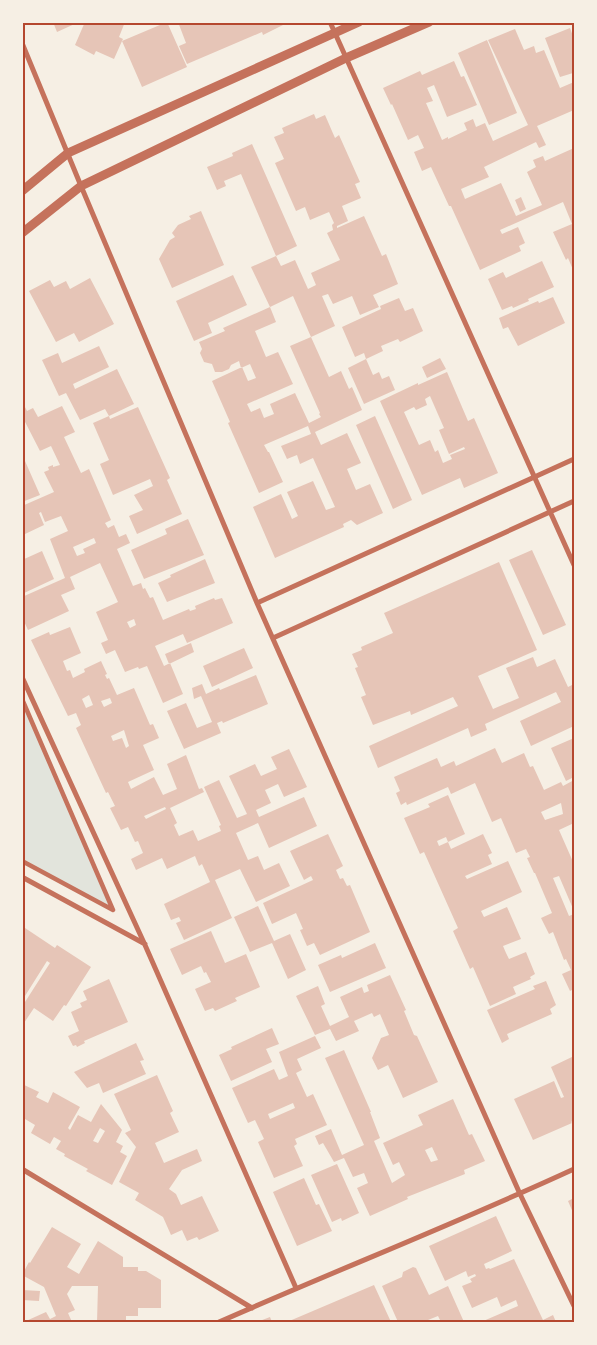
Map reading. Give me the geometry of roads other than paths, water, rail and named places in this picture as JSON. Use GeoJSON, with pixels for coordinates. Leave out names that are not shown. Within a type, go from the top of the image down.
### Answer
{"type":"FeatureCollection","features":[{"type":"Feature","properties":{"kind":"street"},"geometry":{"type":"LineString","coordinates":[[330,22],[574,565]]}},
{"type":"Feature","properties":{"kind":"street"},"geometry":{"type":"LineString","coordinates":[[22,192],[68,153],[359,22]]}},
{"type":"Feature","properties":{"kind":"street"},"geometry":{"type":"LineString","coordinates":[[22,233],[80,186],[346,58],[429,22]]}},
{"type":"Feature","properties":{"kind":"street"},"geometry":{"type":"LineString","coordinates":[[22,43],[80,186],[257,603],[520,1194],[574,1306]]}},
{"type":"Feature","properties":{"kind":"street"},"geometry":{"type":"LineString","coordinates":[[257,603],[574,459]]}},
{"type":"Feature","properties":{"kind":"street"},"geometry":{"type":"LineString","coordinates":[[273,638],[574,501]]}},
{"type":"Feature","properties":{"kind":"street"},"geometry":{"type":"LineString","coordinates":[[22,677],[145,945],[296,1288]]}},
{"type":"Feature","properties":{"kind":"street"},"geometry":{"type":"LineString","coordinates":[[22,698],[113,910],[22,861]]}},
{"type":"Feature","properties":{"kind":"street"},"geometry":{"type":"LineString","coordinates":[[22,877],[145,945]]}},
{"type":"Feature","properties":{"kind":"street"},"geometry":{"type":"LineString","coordinates":[[22,1169],[252,1308]]}},
{"type":"Feature","properties":{"kind":"street"},"geometry":{"type":"LineString","coordinates":[[219,1322],[520,1194],[574,1169]]}}]}
